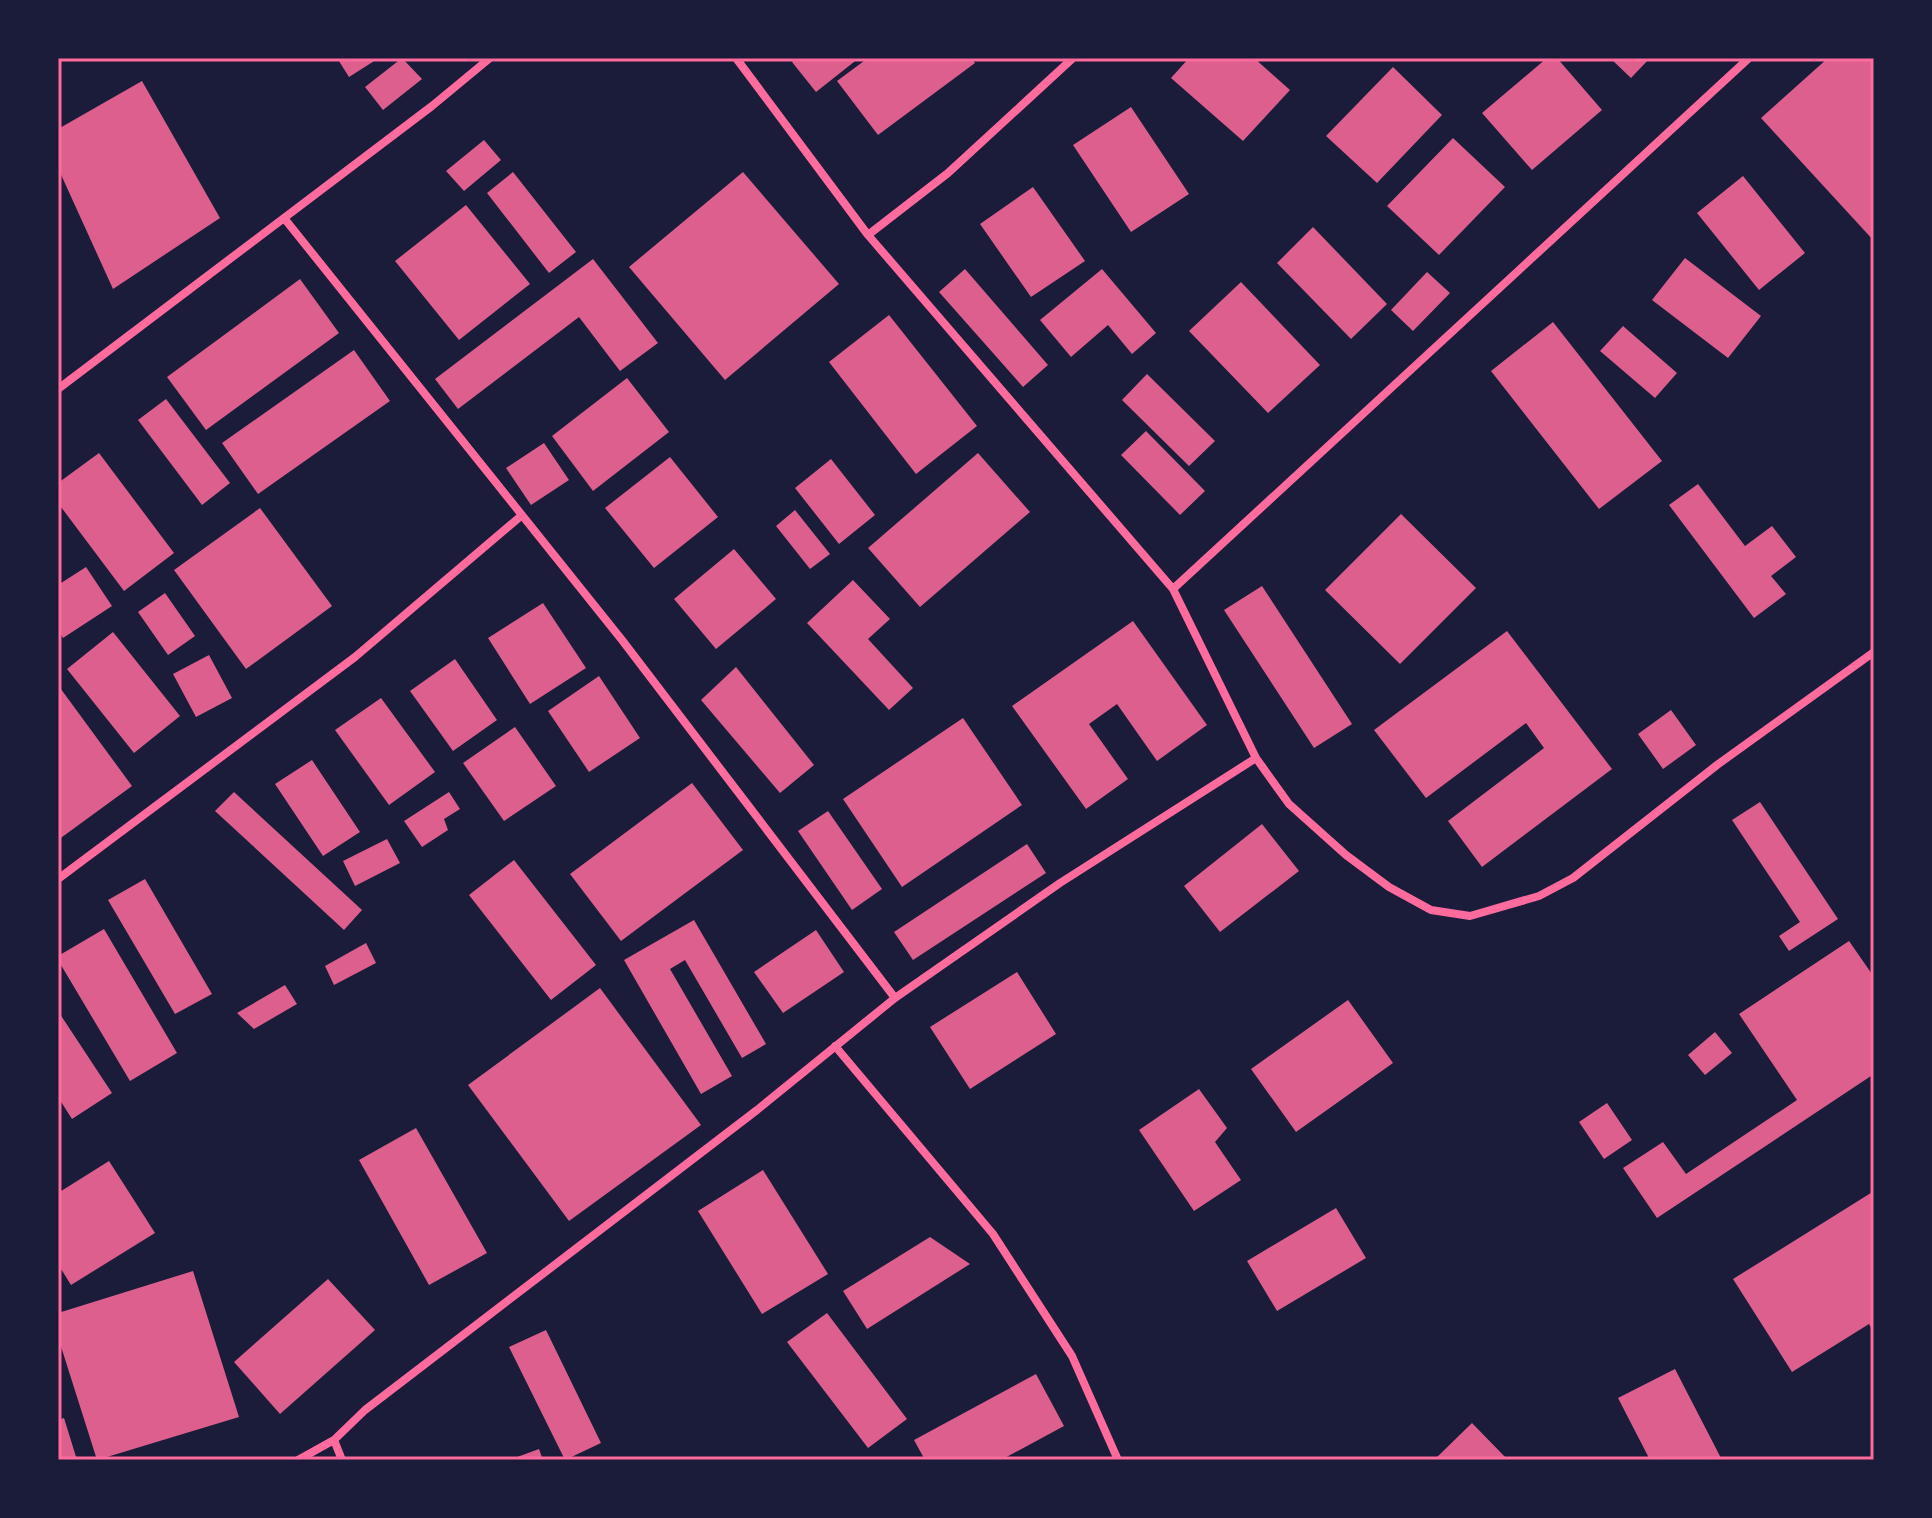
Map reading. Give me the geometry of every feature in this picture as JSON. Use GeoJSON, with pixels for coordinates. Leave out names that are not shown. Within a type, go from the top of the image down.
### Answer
{"type":"FeatureCollection","features":[{"type":"Feature","properties":{"kind":"street"},"geometry":{"type":"LineString","coordinates":[[58,389],[432,106],[490,58]]}},
{"type":"Feature","properties":{"kind":"street"},"geometry":{"type":"LineString","coordinates":[[736,58],[868,235],[1173,589],[1256,758],[1289,804],[1346,855],[1389,887],[1431,910],[1470,916],[1539,896],[1573,878],[1717,765],[1874,652]]}},
{"type":"Feature","properties":{"kind":"street"},"geometry":{"type":"LineString","coordinates":[[868,235],[948,173],[1073,58]]}},
{"type":"Feature","properties":{"kind":"street"},"geometry":{"type":"LineString","coordinates":[[1173,589],[1749,58]]}},
{"type":"Feature","properties":{"kind":"street"},"geometry":{"type":"LineString","coordinates":[[284,218],[622,640],[895,998]]}},
{"type":"Feature","properties":{"kind":"street"},"geometry":{"type":"LineString","coordinates":[[58,879],[355,657],[521,516]]}},
{"type":"Feature","properties":{"kind":"street"},"geometry":{"type":"LineString","coordinates":[[298,1460],[334,1440],[365,1410],[622,1214],[895,998],[1060,883],[1256,758]]}},
{"type":"Feature","properties":{"kind":"street"},"geometry":{"type":"LineString","coordinates":[[835,1046],[993,1234],[1072,1356],[1118,1460]]}},
{"type":"Feature","properties":{"kind":"street"},"geometry":{"type":"LineString","coordinates":[[334,1440],[342,1460]]}},
{"type":"Feature","properties":{"kind":"building"},"geometry":{"type":"Polygon","coordinates":[[[337,58],[379,58],[349,77],[337,58]]]}},
{"type":"Feature","properties":{"kind":"building"},"geometry":{"type":"Polygon","coordinates":[[[402,58],[422,79],[383,110],[365,87],[402,58]]]}},
{"type":"Feature","properties":{"kind":"building"},"geometry":{"type":"Polygon","coordinates":[[[797,58],[859,58],[816,92],[792,62],[797,58]]]}},
{"type":"Feature","properties":{"kind":"building"},"geometry":{"type":"Polygon","coordinates":[[[868,58],[971,58],[975,63],[878,135],[837,81],[868,58]]]}},
{"type":"Feature","properties":{"kind":"building"},"geometry":{"type":"Polygon","coordinates":[[[1189,58],[1254,58],[1290,90],[1243,141],[1171,78],[1189,58]]]}},
{"type":"Feature","properties":{"kind":"building"},"geometry":{"type":"Polygon","coordinates":[[[1547,58],[1557,58],[1602,110],[1532,170],[1482,113],[1547,58]]]}},
{"type":"Feature","properties":{"kind":"building"},"geometry":{"type":"Polygon","coordinates":[[[1610,58],[1650,58],[1631,78],[1610,58]]]}},
{"type":"Feature","properties":{"kind":"building"},"geometry":{"type":"Polygon","coordinates":[[[1828,58],[1874,58],[1874,241],[1761,118],[1828,58]]]}},
{"type":"Feature","properties":{"kind":"building"},"geometry":{"type":"Polygon","coordinates":[[[1393,67],[1442,115],[1377,183],[1326,136],[1393,67]]]}},
{"type":"Feature","properties":{"kind":"building"},"geometry":{"type":"Polygon","coordinates":[[[142,81],[220,218],[113,289],[58,168],[58,129],[142,81]]]}},
{"type":"Feature","properties":{"kind":"building"},"geometry":{"type":"Polygon","coordinates":[[[1131,107],[1189,194],[1131,232],[1073,145],[1131,107]]]}},
{"type":"Feature","properties":{"kind":"building"},"geometry":{"type":"Polygon","coordinates":[[[1453,138],[1505,187],[1439,255],[1387,206],[1453,138]]]}},
{"type":"Feature","properties":{"kind":"building"},"geometry":{"type":"Polygon","coordinates":[[[484,140],[501,160],[464,191],[446,171],[484,140]]]}},
{"type":"Feature","properties":{"kind":"building"},"geometry":{"type":"Polygon","coordinates":[[[513,172],[576,252],[549,273],[487,193],[513,172]]]}},
{"type":"Feature","properties":{"kind":"building"},"geometry":{"type":"Polygon","coordinates":[[[743,172],[839,284],[725,380],[629,267],[743,172]]]}},
{"type":"Feature","properties":{"kind":"building"},"geometry":{"type":"Polygon","coordinates":[[[1743,176],[1805,253],[1759,290],[1697,213],[1743,176]]]}},
{"type":"Feature","properties":{"kind":"building"},"geometry":{"type":"Polygon","coordinates":[[[1033,187],[1085,261],[1031,297],[980,224],[1033,187]]]}},
{"type":"Feature","properties":{"kind":"building"},"geometry":{"type":"Polygon","coordinates":[[[466,205],[530,284],[459,340],[395,261],[466,205]]]}},
{"type":"Feature","properties":{"kind":"building"},"geometry":{"type":"Polygon","coordinates":[[[1313,227],[1387,304],[1351,339],[1277,263],[1313,227]]]}},
{"type":"Feature","properties":{"kind":"building"},"geometry":{"type":"Polygon","coordinates":[[[1685,258],[1761,316],[1728,358],[1652,300],[1685,258]]]}},
{"type":"Feature","properties":{"kind":"building"},"geometry":{"type":"Polygon","coordinates":[[[593,259],[658,343],[620,371],[579,317],[458,409],[435,379],[593,259]]]}},
{"type":"Feature","properties":{"kind":"building"},"geometry":{"type":"Polygon","coordinates":[[[965,269],[1048,365],[1023,387],[939,292],[965,269]]]}},
{"type":"Feature","properties":{"kind":"building"},"geometry":{"type":"Polygon","coordinates":[[[1102,269],[1156,333],[1132,354],[1108,325],[1071,357],[1040,320],[1102,269]]]}},
{"type":"Feature","properties":{"kind":"building"},"geometry":{"type":"Polygon","coordinates":[[[1427,272],[1450,293],[1413,331],[1391,310],[1427,272]]]}},
{"type":"Feature","properties":{"kind":"building"},"geometry":{"type":"Polygon","coordinates":[[[300,279],[339,333],[206,430],[167,377],[300,279]]]}},
{"type":"Feature","properties":{"kind":"building"},"geometry":{"type":"Polygon","coordinates":[[[1241,282],[1320,365],[1268,413],[1189,331],[1241,282]]]}},
{"type":"Feature","properties":{"kind":"building"},"geometry":{"type":"Polygon","coordinates":[[[889,315],[977,426],[916,474],[829,362],[889,315]]]}},
{"type":"Feature","properties":{"kind":"building"},"geometry":{"type":"Polygon","coordinates":[[[1553,322],[1662,461],[1599,509],[1491,371],[1553,322]]]}},
{"type":"Feature","properties":{"kind":"building"},"geometry":{"type":"Polygon","coordinates":[[[1623,326],[1677,373],[1655,398],[1600,351],[1623,326]]]}},
{"type":"Feature","properties":{"kind":"building"},"geometry":{"type":"Polygon","coordinates":[[[354,350],[390,401],[258,494],[222,443],[354,350]]]}},
{"type":"Feature","properties":{"kind":"building"},"geometry":{"type":"Polygon","coordinates":[[[1147,374],[1215,441],[1189,466],[1122,400],[1147,374]]]}},
{"type":"Feature","properties":{"kind":"building"},"geometry":{"type":"Polygon","coordinates":[[[627,378],[669,432],[593,491],[552,436],[627,378]]]}},
{"type":"Feature","properties":{"kind":"building"},"geometry":{"type":"Polygon","coordinates":[[[166,399],[230,483],[202,505],[138,420],[166,399]]]}},
{"type":"Feature","properties":{"kind":"building"},"geometry":{"type":"Polygon","coordinates":[[[1146,431],[1205,491],[1180,515],[1121,455],[1146,431]]]}},
{"type":"Feature","properties":{"kind":"building"},"geometry":{"type":"Polygon","coordinates":[[[544,443],[569,480],[531,505],[506,468],[544,443]]]}},
{"type":"Feature","properties":{"kind":"building"},"geometry":{"type":"Polygon","coordinates":[[[99,453],[174,553],[124,591],[58,503],[58,483],[99,453]]]}},
{"type":"Feature","properties":{"kind":"building"},"geometry":{"type":"Polygon","coordinates":[[[978,453],[1030,512],[920,607],[868,548],[978,453]]]}},
{"type":"Feature","properties":{"kind":"building"},"geometry":{"type":"Polygon","coordinates":[[[670,457],[718,517],[654,568],[605,508],[670,457]]]}},
{"type":"Feature","properties":{"kind":"building"},"geometry":{"type":"Polygon","coordinates":[[[831,459],[875,515],[839,544],[795,488],[831,459]]]}},
{"type":"Feature","properties":{"kind":"building"},"geometry":{"type":"Polygon","coordinates":[[[1698,484],[1745,546],[1772,526],[1796,557],[1771,576],[1786,594],[1754,618],[1669,505],[1698,484]]]}},
{"type":"Feature","properties":{"kind":"building"},"geometry":{"type":"Polygon","coordinates":[[[260,508],[332,606],[246,669],[174,570],[260,508]]]}},
{"type":"Feature","properties":{"kind":"building"},"geometry":{"type":"Polygon","coordinates":[[[795,510],[830,554],[810,569],[776,526],[795,510]]]}},
{"type":"Feature","properties":{"kind":"building"},"geometry":{"type":"Polygon","coordinates":[[[1401,514],[1476,588],[1400,664],[1325,590],[1401,514]]]}},
{"type":"Feature","properties":{"kind":"building"},"geometry":{"type":"Polygon","coordinates":[[[734,549],[776,599],[716,649],[674,599],[734,549]]]}},
{"type":"Feature","properties":{"kind":"building"},"geometry":{"type":"Polygon","coordinates":[[[86,567],[112,606],[63,638],[58,630],[58,585],[86,567]]]}},
{"type":"Feature","properties":{"kind":"building"},"geometry":{"type":"Polygon","coordinates":[[[853,580],[890,619],[868,639],[913,688],[889,710],[807,623],[853,580]]]}},
{"type":"Feature","properties":{"kind":"building"},"geometry":{"type":"Polygon","coordinates":[[[1262,586],[1352,724],[1314,748],[1224,610],[1262,586]]]}},
{"type":"Feature","properties":{"kind":"building"},"geometry":{"type":"Polygon","coordinates":[[[165,593],[195,636],[168,655],[138,612],[165,593]]]}},
{"type":"Feature","properties":{"kind":"building"},"geometry":{"type":"Polygon","coordinates":[[[543,603],[586,668],[530,704],[488,638],[543,603]]]}},
{"type":"Feature","properties":{"kind":"building"},"geometry":{"type":"Polygon","coordinates":[[[1133,621],[1207,725],[1157,761],[1117,704],[1089,724],[1128,779],[1086,809],[1012,706],[1133,621]]]}},
{"type":"Feature","properties":{"kind":"building"},"geometry":{"type":"Polygon","coordinates":[[[1507,631],[1612,769],[1482,867],[1448,821],[1544,748],[1526,723],[1426,798],[1374,730],[1507,631]]]}},
{"type":"Feature","properties":{"kind":"building"},"geometry":{"type":"Polygon","coordinates":[[[113,632],[180,716],[134,753],[67,669],[113,632]]]}},
{"type":"Feature","properties":{"kind":"building"},"geometry":{"type":"Polygon","coordinates":[[[209,655],[232,698],[196,717],[173,674],[209,655]]]}},
{"type":"Feature","properties":{"kind":"building"},"geometry":{"type":"Polygon","coordinates":[[[455,659],[497,720],[453,751],[410,691],[455,659]]]}},
{"type":"Feature","properties":{"kind":"building"},"geometry":{"type":"Polygon","coordinates":[[[736,667],[814,765],[780,793],[701,700],[736,667]]]}},
{"type":"Feature","properties":{"kind":"building"},"geometry":{"type":"Polygon","coordinates":[[[599,676],[640,738],[589,772],[548,711],[599,676]]]}},
{"type":"Feature","properties":{"kind":"building"},"geometry":{"type":"Polygon","coordinates":[[[58,685],[132,786],[58,840],[58,685]]]}},
{"type":"Feature","properties":{"kind":"building"},"geometry":{"type":"Polygon","coordinates":[[[381,698],[435,772],[389,805],[335,730],[381,698]]]}},
{"type":"Feature","properties":{"kind":"building"},"geometry":{"type":"Polygon","coordinates":[[[1671,710],[1696,745],[1663,769],[1638,734],[1671,710]]]}},
{"type":"Feature","properties":{"kind":"building"},"geometry":{"type":"Polygon","coordinates":[[[963,718],[1022,805],[902,887],[843,799],[963,718]]]}},
{"type":"Feature","properties":{"kind":"building"},"geometry":{"type":"Polygon","coordinates":[[[515,727],[556,786],[504,821],[463,763],[515,727]]]}},
{"type":"Feature","properties":{"kind":"building"},"geometry":{"type":"Polygon","coordinates":[[[312,760],[360,832],[323,856],[275,784],[312,760]]]}},
{"type":"Feature","properties":{"kind":"building"},"geometry":{"type":"Polygon","coordinates":[[[692,783],[743,850],[621,941],[570,874],[692,783]]]}},
{"type":"Feature","properties":{"kind":"building"},"geometry":{"type":"Polygon","coordinates":[[[234,792],[362,910],[344,930],[215,811],[234,792]]]}},
{"type":"Feature","properties":{"kind":"building"},"geometry":{"type":"Polygon","coordinates":[[[449,792],[460,809],[444,819],[448,830],[422,847],[404,821],[449,792]]]}},
{"type":"Feature","properties":{"kind":"building"},"geometry":{"type":"Polygon","coordinates":[[[1760,802],[1838,919],[1789,951],[1779,936],[1800,922],[1732,820],[1760,802]]]}},
{"type":"Feature","properties":{"kind":"building"},"geometry":{"type":"Polygon","coordinates":[[[828,811],[882,889],[852,910],[798,831],[828,811]]]}},
{"type":"Feature","properties":{"kind":"building"},"geometry":{"type":"Polygon","coordinates":[[[1262,824],[1299,871],[1220,932],[1184,886],[1262,824]]]}},
{"type":"Feature","properties":{"kind":"building"},"geometry":{"type":"Polygon","coordinates":[[[387,839],[400,863],[355,886],[343,861],[387,839]]]}},
{"type":"Feature","properties":{"kind":"building"},"geometry":{"type":"Polygon","coordinates":[[[1027,844],[1046,873],[913,960],[894,932],[1027,844]]]}},
{"type":"Feature","properties":{"kind":"building"},"geometry":{"type":"Polygon","coordinates":[[[514,860],[596,965],[551,1000],[469,895],[514,860]]]}},
{"type":"Feature","properties":{"kind":"building"},"geometry":{"type":"Polygon","coordinates":[[[145,879],[212,994],[175,1014],[108,900],[145,879]]]}},
{"type":"Feature","properties":{"kind":"building"},"geometry":{"type":"Polygon","coordinates":[[[694,920],[766,1044],[742,1058],[685,960],[670,969],[732,1076],[701,1094],[624,960],[694,920]]]}},
{"type":"Feature","properties":{"kind":"building"},"geometry":{"type":"Polygon","coordinates":[[[104,929],[177,1053],[130,1081],[58,960],[58,956],[104,929]]]}},
{"type":"Feature","properties":{"kind":"building"},"geometry":{"type":"Polygon","coordinates":[[[816,930],[844,972],[783,1013],[754,972],[816,930]]]}},
{"type":"Feature","properties":{"kind":"building"},"geometry":{"type":"Polygon","coordinates":[[[1849,941],[1874,977],[1874,1074],[1657,1218],[1623,1168],[1663,1142],[1686,1174],[1797,1100],[1739,1014],[1849,941]]]}},
{"type":"Feature","properties":{"kind":"building"},"geometry":{"type":"Polygon","coordinates":[[[366,943],[376,963],[334,985],[325,966],[366,943]]]}},
{"type":"Feature","properties":{"kind":"building"},"geometry":{"type":"Polygon","coordinates":[[[1017,972],[1056,1034],[970,1089],[930,1027],[1017,972]]]}},
{"type":"Feature","properties":{"kind":"building"},"geometry":{"type":"Polygon","coordinates":[[[285,985],[297,1004],[254,1029],[237,1013],[285,985]]]}},
{"type":"Feature","properties":{"kind":"building"},"geometry":{"type":"Polygon","coordinates":[[[600,988],[701,1125],[569,1221],[468,1085],[600,988]]]}},
{"type":"Feature","properties":{"kind":"building"},"geometry":{"type":"Polygon","coordinates":[[[1348,1000],[1393,1063],[1296,1132],[1251,1069],[1348,1000]]]}},
{"type":"Feature","properties":{"kind":"building"},"geometry":{"type":"Polygon","coordinates":[[[58,1011],[112,1093],[72,1119],[58,1097],[58,1011]]]}},
{"type":"Feature","properties":{"kind":"building"},"geometry":{"type":"Polygon","coordinates":[[[1715,1032],[1732,1053],[1705,1075],[1688,1055],[1715,1032]]]}},
{"type":"Feature","properties":{"kind":"building"},"geometry":{"type":"Polygon","coordinates":[[[1199,1089],[1227,1128],[1215,1142],[1241,1180],[1194,1211],[1139,1130],[1199,1089]]]}},
{"type":"Feature","properties":{"kind":"building"},"geometry":{"type":"Polygon","coordinates":[[[1607,1103],[1632,1140],[1604,1159],[1579,1122],[1607,1103]]]}},
{"type":"Feature","properties":{"kind":"building"},"geometry":{"type":"Polygon","coordinates":[[[416,1128],[487,1253],[429,1285],[359,1160],[416,1128]]]}},
{"type":"Feature","properties":{"kind":"building"},"geometry":{"type":"Polygon","coordinates":[[[109,1161],[155,1233],[71,1285],[58,1264],[58,1193],[109,1161]]]}},
{"type":"Feature","properties":{"kind":"building"},"geometry":{"type":"Polygon","coordinates":[[[763,1170],[828,1274],[762,1314],[698,1211],[763,1170]]]}},
{"type":"Feature","properties":{"kind":"building"},"geometry":{"type":"Polygon","coordinates":[[[1874,1191],[1874,1333],[1869,1324],[1792,1372],[1733,1279],[1874,1191]]]}},
{"type":"Feature","properties":{"kind":"building"},"geometry":{"type":"Polygon","coordinates":[[[1336,1208],[1366,1258],[1277,1311],[1247,1261],[1336,1208]]]}},
{"type":"Feature","properties":{"kind":"building"},"geometry":{"type":"Polygon","coordinates":[[[930,1237],[970,1264],[867,1329],[843,1291],[930,1237]]]}},
{"type":"Feature","properties":{"kind":"building"},"geometry":{"type":"Polygon","coordinates":[[[193,1271],[239,1417],[97,1460],[58,1337],[58,1313],[193,1271]]]}},
{"type":"Feature","properties":{"kind":"building"},"geometry":{"type":"Polygon","coordinates":[[[328,1279],[375,1330],[280,1414],[234,1362],[328,1279]]]}},
{"type":"Feature","properties":{"kind":"building"},"geometry":{"type":"Polygon","coordinates":[[[827,1313],[907,1419],[868,1448],[787,1342],[827,1313]]]}},
{"type":"Feature","properties":{"kind":"building"},"geometry":{"type":"Polygon","coordinates":[[[546,1330],[601,1443],[565,1460],[509,1347],[546,1330]]]}},
{"type":"Feature","properties":{"kind":"building"},"geometry":{"type":"Polygon","coordinates":[[[1675,1369],[1722,1460],[1650,1460],[1618,1398],[1675,1369]]]}},
{"type":"Feature","properties":{"kind":"building"},"geometry":{"type":"Polygon","coordinates":[[[1036,1374],[1064,1426],[1001,1460],[925,1460],[914,1440],[1036,1374]]]}},
{"type":"Feature","properties":{"kind":"building"},"geometry":{"type":"Polygon","coordinates":[[[64,1418],[77,1460],[58,1460],[58,1420],[64,1418]]]}},
{"type":"Feature","properties":{"kind":"building"},"geometry":{"type":"Polygon","coordinates":[[[1472,1423],[1508,1460],[1434,1460],[1472,1423]]]}},
{"type":"Feature","properties":{"kind":"building"},"geometry":{"type":"Polygon","coordinates":[[[539,1449],[543,1460],[509,1460],[539,1449]]]}}]}
